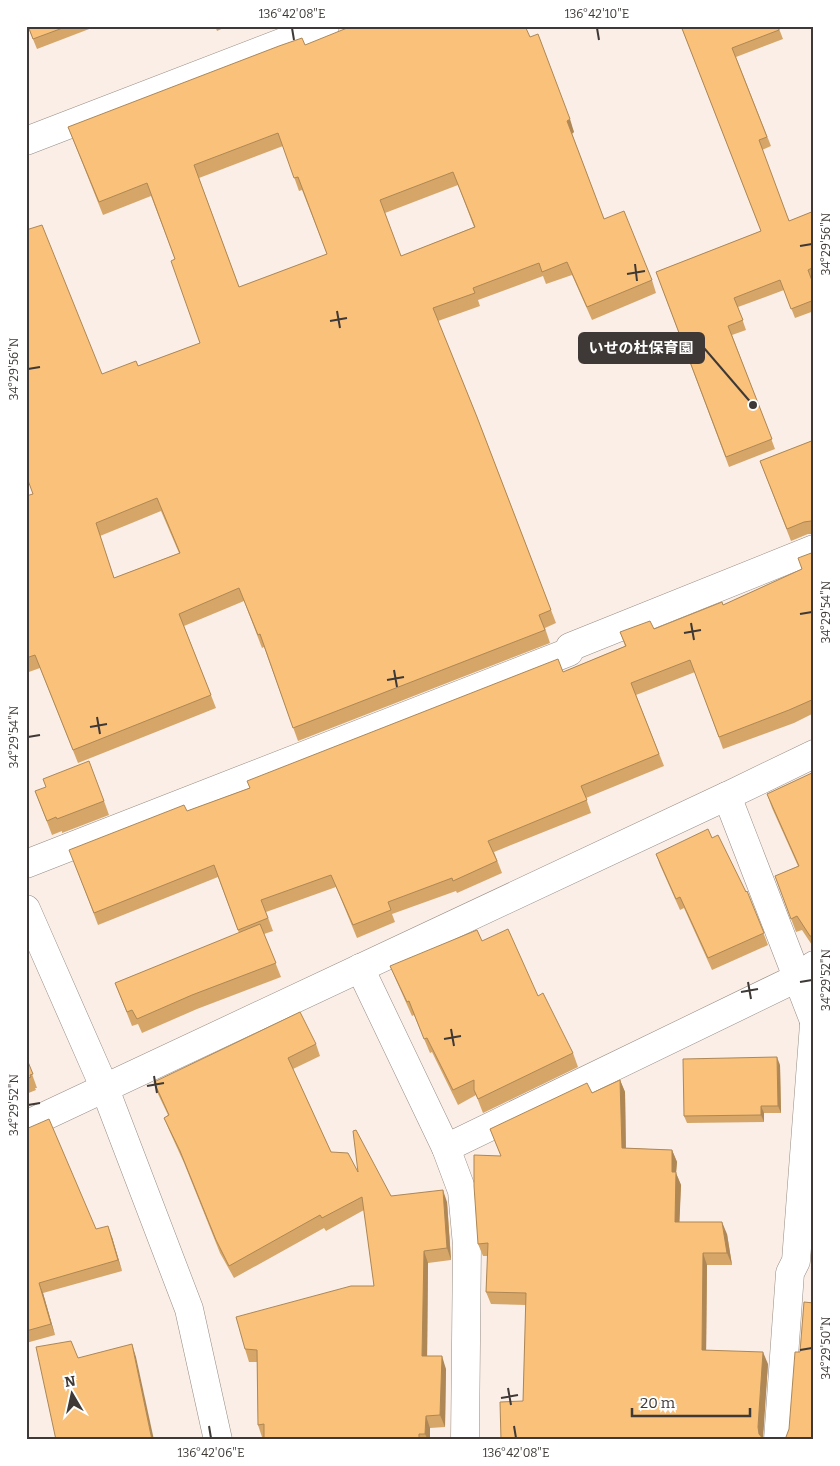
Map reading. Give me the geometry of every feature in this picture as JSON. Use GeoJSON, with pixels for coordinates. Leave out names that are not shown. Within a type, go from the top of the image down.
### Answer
{"type":"FeatureCollection","features":[{"type":"Feature","properties":{"kind":"street"},"geometry":{"type":"LineString","coordinates":[[26,141],[325,26]]}},
{"type":"Feature","properties":{"kind":"street"},"geometry":{"type":"LineString","coordinates":[[26,864],[569,652],[570,647],[814,549]]}},
{"type":"Feature","properties":{"kind":"street"},"geometry":{"type":"LineString","coordinates":[[26,1125],[814,754]]}},
{"type":"Feature","properties":{"kind":"street"},"geometry":{"type":"LineString","coordinates":[[727,796],[805,971],[814,1023],[796,1261],[790,1273],[778,1440]]}},
{"type":"Feature","properties":{"kind":"street"},"geometry":{"type":"LineString","coordinates":[[26,909],[105,1089],[189,1310],[218,1440]]}},
{"type":"Feature","properties":{"kind":"street"},"geometry":{"type":"LineString","coordinates":[[360,968],[446,1148],[462,1191],[467,1245],[466,1440]]}},
{"type":"Feature","properties":{"kind":"street"},"geometry":{"type":"LineString","coordinates":[[446,1148],[805,971]]}},
{"type":"Feature","properties":{"kind":"building"},"geometry":{"type":"Polygon","coordinates":[[[28,26],[68,26],[33,39],[28,26]]]}},
{"type":"Feature","properties":{"kind":"building"},"geometry":{"type":"Polygon","coordinates":[[[352,26],[525,26],[530,37],[538,34],[570,119],[567,121],[604,219],[624,211],[652,280],[587,307],[567,262],[542,272],[539,263],[473,288],[475,293],[433,308],[551,610],[539,615],[545,630],[293,728],[260,634],[258,635],[239,588],[179,614],[211,695],[73,750],[35,655],[26,658],[26,496],[33,494],[26,475],[26,230],[42,225],[102,374],[136,361],[138,366],[200,343],[171,261],[175,259],[147,183],[99,202],[68,127],[302,38],[305,45],[352,26]],[[278,133],[194,165],[239,287],[327,254],[298,177],[294,178],[278,133]],[[453,172],[380,200],[401,256],[475,227],[453,172]],[[157,498],[96,523],[114,578],[180,553],[157,498]]]}},
{"type":"Feature","properties":{"kind":"building"},"geometry":{"type":"Polygon","coordinates":[[[681,26],[778,26],[779,30],[732,48],[767,137],[759,140],[789,221],[814,211],[814,267],[808,270],[814,286],[814,300],[791,309],[780,280],[734,298],[743,320],[728,326],[772,439],[726,457],[656,272],[761,231],[681,26]]]}},
{"type":"Feature","properties":{"kind":"building"},"geometry":{"type":"Polygon","coordinates":[[[814,440],[814,522],[804,522],[787,529],[760,461],[814,440]]]}},
{"type":"Feature","properties":{"kind":"building"},"geometry":{"type":"Polygon","coordinates":[[[814,552],[814,699],[719,737],[690,660],[631,683],[659,754],[581,786],[587,800],[488,841],[497,861],[453,881],[452,878],[388,902],[391,910],[353,925],[331,875],[261,900],[268,918],[238,930],[214,865],[94,913],[69,850],[184,805],[187,811],[250,788],[247,781],[558,659],[563,672],[626,646],[620,632],[650,621],[654,629],[722,602],[723,605],[802,569],[798,558],[814,552]]]}},
{"type":"Feature","properties":{"kind":"building"},"geometry":{"type":"Polygon","coordinates":[[[89,761],[104,801],[47,821],[35,791],[46,787],[43,779],[89,761]]]}},
{"type":"Feature","properties":{"kind":"building"},"geometry":{"type":"Polygon","coordinates":[[[814,772],[814,937],[810,936],[797,916],[791,919],[775,876],[799,866],[767,794],[814,772]]]}},
{"type":"Feature","properties":{"kind":"building"},"geometry":{"type":"Polygon","coordinates":[[[708,829],[712,838],[718,835],[747,891],[764,933],[708,958],[680,897],[676,899],[656,854],[708,829]]]}},
{"type":"Feature","properties":{"kind":"building"},"geometry":{"type":"Polygon","coordinates":[[[260,924],[276,963],[192,995],[137,1019],[132,1010],[127,1012],[115,983],[260,924]]]}},
{"type":"Feature","properties":{"kind":"building"},"geometry":{"type":"Polygon","coordinates":[[[508,929],[538,996],[543,993],[573,1053],[478,1099],[474,1090],[474,1080],[453,1090],[427,1038],[424,1039],[409,1001],[407,1002],[390,966],[477,930],[482,941],[508,929]]]}},
{"type":"Feature","properties":{"kind":"building"},"geometry":{"type":"Polygon","coordinates":[[[300,1012],[316,1044],[288,1058],[331,1152],[348,1153],[358,1172],[353,1131],[356,1130],[391,1196],[443,1190],[447,1248],[424,1251],[422,1356],[442,1356],[440,1415],[426,1416],[425,1434],[419,1434],[419,1440],[264,1440],[264,1424],[258,1425],[257,1350],[245,1349],[236,1317],[351,1286],[374,1286],[362,1197],[322,1218],[320,1215],[229,1266],[164,1118],[169,1115],[154,1082],[300,1012]]]}},
{"type":"Feature","properties":{"kind":"building"},"geometry":{"type":"Polygon","coordinates":[[[26,1057],[33,1074],[26,1079],[26,1057]]]}},
{"type":"Feature","properties":{"kind":"building"},"geometry":{"type":"Polygon","coordinates":[[[777,1057],[778,1106],[761,1106],[761,1115],[684,1116],[683,1059],[777,1057]]]}},
{"type":"Feature","properties":{"kind":"building"},"geometry":{"type":"Polygon","coordinates":[[[620,1080],[622,1148],[672,1150],[672,1172],[676,1172],[675,1222],[722,1222],[727,1253],[703,1253],[702,1350],[763,1352],[758,1427],[759,1434],[764,1440],[501,1440],[500,1402],[523,1401],[526,1293],[486,1292],[488,1243],[478,1244],[474,1155],[501,1156],[490,1129],[587,1083],[592,1093],[620,1080]]]}},
{"type":"Feature","properties":{"kind":"building"},"geometry":{"type":"Polygon","coordinates":[[[49,1119],[96,1229],[108,1226],[118,1260],[39,1283],[51,1324],[26,1331],[26,1129],[49,1119]]]}},
{"type":"Feature","properties":{"kind":"building"},"geometry":{"type":"Polygon","coordinates":[[[804,1302],[814,1303],[814,1440],[783,1440],[789,1429],[795,1352],[800,1352],[804,1302]]]}},
{"type":"Feature","properties":{"kind":"building"},"geometry":{"type":"Polygon","coordinates":[[[71,1341],[78,1358],[132,1344],[152,1440],[56,1440],[36,1347],[71,1341]]]}},
{"type":"Feature","properties":{"kind":"place","name":"いせの杜保育園"},"geometry":{"type":"Point","coordinates":[753,405]}}]}
